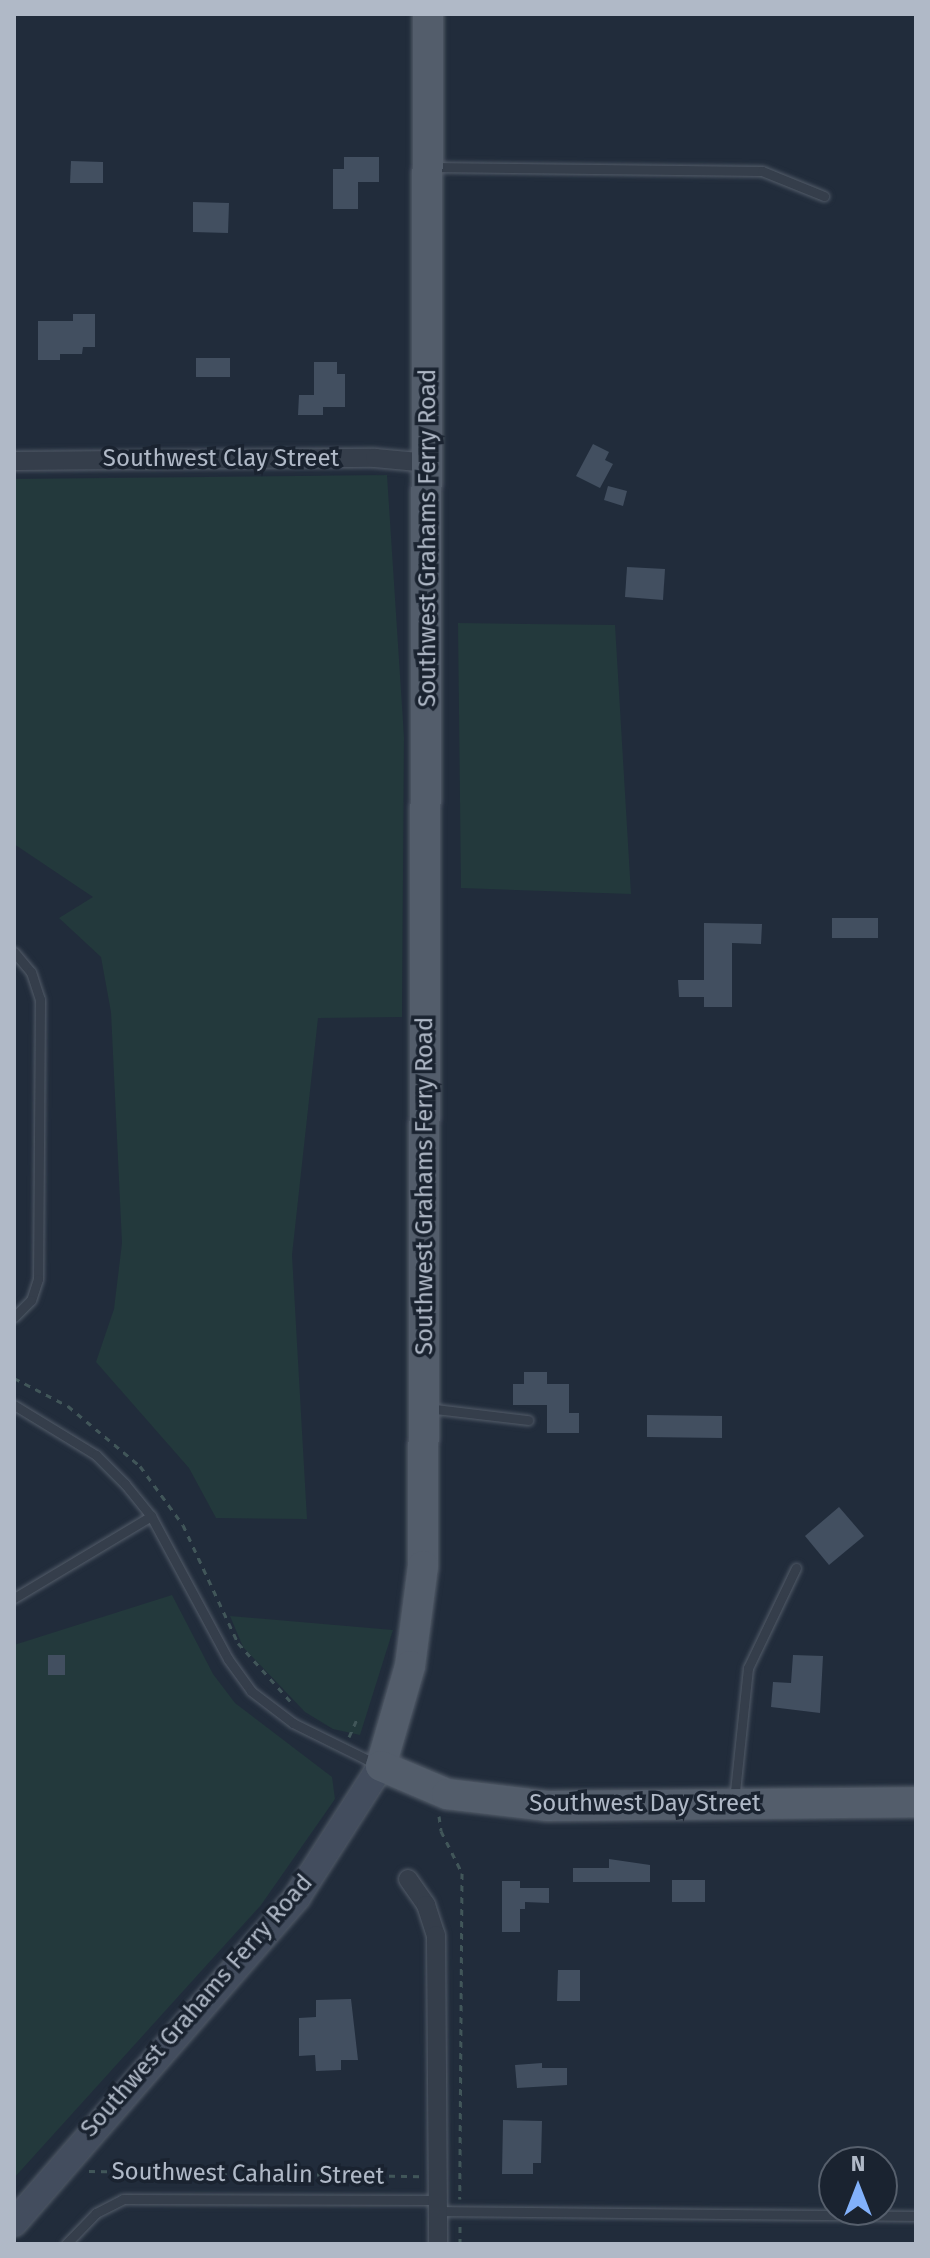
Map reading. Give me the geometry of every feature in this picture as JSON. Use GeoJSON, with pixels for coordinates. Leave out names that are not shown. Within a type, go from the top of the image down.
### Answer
{"type":"FeatureCollection","features":[{"type":"Feature","properties":{"kind":"main road","name":"Southwest Grahams Ferry Road"},"geometry":{"type":"LineString","coordinates":[[18,2211],[297,1897],[381,1766],[401,1704],[419,1615],[424,1408],[428,14]]}},
{"type":"Feature","properties":{"kind":"main road","name":"Southwest Day Street"},"geometry":{"type":"LineString","coordinates":[[381,1766],[447,1794],[548,1806],[916,1802]]}},
{"type":"Feature","properties":{"kind":"street","name":"Southwest Clay Street"},"geometry":{"type":"LineString","coordinates":[[14,461],[375,458],[429,463]]}},
{"type":"Feature","properties":{"kind":"street"},"geometry":{"type":"LineString","coordinates":[[408,1879],[426,1905],[436,1935],[438,2244]]}},
{"type":"Feature","properties":{"kind":"lane"},"geometry":{"type":"LineString","coordinates":[[428,167],[762,171],[824,196]]}},
{"type":"Feature","properties":{"kind":"lane"},"geometry":{"type":"LineString","coordinates":[[14,952],[31,972],[40,999],[38,1279],[31,1300],[14,1317]]}},
{"type":"Feature","properties":{"kind":"lane"},"geometry":{"type":"LineString","coordinates":[[14,1405],[96,1455],[151,1516],[228,1659],[251,1691],[293,1723],[381,1766]]}},
{"type":"Feature","properties":{"kind":"lane"},"geometry":{"type":"LineString","coordinates":[[424,1408],[528,1420]]}},
{"type":"Feature","properties":{"kind":"lane"},"geometry":{"type":"LineString","coordinates":[[14,1598],[151,1516]]}},
{"type":"Feature","properties":{"kind":"lane"},"geometry":{"type":"LineString","coordinates":[[734,1804],[748,1668],[796,1568]]}},
{"type":"Feature","properties":{"kind":"lane"},"geometry":{"type":"LineString","coordinates":[[66,2244],[96,2213],[123,2199],[437,2205],[460,2211],[916,2216]]}},
{"type":"Feature","properties":{"kind":"path"},"geometry":{"type":"LineString","coordinates":[[14,1378],[75,1410],[140,1466],[183,1525],[245,1653],[303,1713]]}},
{"type":"Feature","properties":{"kind":"path"},"geometry":{"type":"LineString","coordinates":[[334,1732],[348,1738],[358,1717]]}},
{"type":"Feature","properties":{"kind":"path"},"geometry":{"type":"LineString","coordinates":[[447,1794],[439,1823],[462,1873],[460,2244]]}},
{"type":"Feature","properties":{"kind":"path","name":"Southwest Cahalin Street"},"geometry":{"type":"LineString","coordinates":[[62,2163],[93,2173],[437,2175]]}},
{"type":"Feature","properties":{"kind":"green space"},"geometry":{"type":"Polygon","coordinates":[[[387,475],[404,737],[402,1017],[318,1018],[292,1255],[307,1519],[216,1518],[189,1468],[96,1362],[114,1309],[122,1243],[111,1012],[101,957],[59,918],[93,897],[14,844],[14,479],[387,475]]]}},
{"type":"Feature","properties":{"kind":"green space"},"geometry":{"type":"Polygon","coordinates":[[[458,623],[615,625],[631,894],[461,888],[458,623]]]}},
{"type":"Feature","properties":{"kind":"green space"},"geometry":{"type":"Polygon","coordinates":[[[172,1595],[213,1674],[235,1703],[332,1777],[335,1799],[261,1905],[14,2178],[14,1645],[172,1595]]]}},
{"type":"Feature","properties":{"kind":"green space"},"geometry":{"type":"Polygon","coordinates":[[[230,1616],[393,1630],[360,1735],[333,1729],[305,1712],[243,1647],[230,1616]]]}},
{"type":"Feature","properties":{"kind":"building"},"geometry":{"type":"Polygon","coordinates":[[[344,157],[379,157],[379,182],[358,182],[358,209],[333,209],[333,169],[344,169],[344,157]]]}},
{"type":"Feature","properties":{"kind":"building"},"geometry":{"type":"Polygon","coordinates":[[[71,161],[103,162],[103,183],[70,183],[71,161]]]}},
{"type":"Feature","properties":{"kind":"building"},"geometry":{"type":"Polygon","coordinates":[[[193,202],[229,203],[228,233],[193,232],[193,202]]]}},
{"type":"Feature","properties":{"kind":"building"},"geometry":{"type":"Polygon","coordinates":[[[73,314],[95,314],[95,347],[83,347],[82,354],[60,354],[60,360],[38,360],[38,321],[73,321],[73,314]]]}},
{"type":"Feature","properties":{"kind":"building"},"geometry":{"type":"Polygon","coordinates":[[[196,358],[230,358],[230,377],[196,377],[196,358]]]}},
{"type":"Feature","properties":{"kind":"building"},"geometry":{"type":"Polygon","coordinates":[[[314,362],[337,362],[337,374],[345,374],[345,407],[323,407],[323,415],[298,415],[299,395],[314,395],[314,362]]]}},
{"type":"Feature","properties":{"kind":"building"},"geometry":{"type":"Polygon","coordinates":[[[593,444],[609,452],[605,460],[613,464],[600,488],[576,476],[593,444]]]}},
{"type":"Feature","properties":{"kind":"building"},"geometry":{"type":"Polygon","coordinates":[[[608,486],[627,491],[623,506],[604,500],[608,486]]]}},
{"type":"Feature","properties":{"kind":"building"},"geometry":{"type":"Polygon","coordinates":[[[627,567],[665,569],[663,600],[625,597],[627,567]]]}},
{"type":"Feature","properties":{"kind":"building"},"geometry":{"type":"Polygon","coordinates":[[[832,918],[878,918],[878,938],[832,938],[832,918]]]}},
{"type":"Feature","properties":{"kind":"building"},"geometry":{"type":"Polygon","coordinates":[[[704,923],[762,924],[761,944],[732,943],[732,1007],[704,1007],[704,997],[679,997],[678,980],[704,980],[704,923]]]}},
{"type":"Feature","properties":{"kind":"building"},"geometry":{"type":"Polygon","coordinates":[[[524,1372],[547,1372],[547,1384],[569,1384],[569,1413],[579,1413],[579,1433],[547,1433],[547,1405],[513,1405],[513,1384],[524,1384],[524,1372]]]}},
{"type":"Feature","properties":{"kind":"building"},"geometry":{"type":"Polygon","coordinates":[[[647,1415],[722,1416],[722,1438],[647,1437],[647,1415]]]}},
{"type":"Feature","properties":{"kind":"building"},"geometry":{"type":"Polygon","coordinates":[[[839,1507],[864,1536],[829,1565],[805,1536],[839,1507]]]}},
{"type":"Feature","properties":{"kind":"building"},"geometry":{"type":"Polygon","coordinates":[[[48,1655],[65,1655],[65,1675],[48,1675],[48,1655]]]}},
{"type":"Feature","properties":{"kind":"building"},"geometry":{"type":"Polygon","coordinates":[[[793,1655],[823,1656],[820,1713],[771,1707],[773,1682],[791,1683],[793,1655]]]}},
{"type":"Feature","properties":{"kind":"building"},"geometry":{"type":"Polygon","coordinates":[[[609,1859],[650,1865],[650,1882],[573,1882],[573,1868],[609,1868],[609,1859]]]}},
{"type":"Feature","properties":{"kind":"building"},"geometry":{"type":"Polygon","coordinates":[[[672,1880],[705,1880],[705,1902],[672,1902],[672,1880]]]}},
{"type":"Feature","properties":{"kind":"building"},"geometry":{"type":"Polygon","coordinates":[[[502,1881],[520,1881],[520,1888],[549,1888],[549,1903],[525,1902],[525,1909],[520,1909],[520,1932],[502,1932],[502,1881]]]}},
{"type":"Feature","properties":{"kind":"building"},"geometry":{"type":"Polygon","coordinates":[[[558,1970],[580,1970],[580,2001],[557,2001],[558,1970]]]}},
{"type":"Feature","properties":{"kind":"building"},"geometry":{"type":"Polygon","coordinates":[[[351,1999],[358,2060],[341,2060],[341,2070],[316,2071],[315,2055],[299,2056],[299,2018],[316,2017],[316,2000],[351,1999]]]}},
{"type":"Feature","properties":{"kind":"building"},"geometry":{"type":"Polygon","coordinates":[[[542,2063],[542,2068],[567,2068],[567,2085],[517,2088],[515,2065],[542,2063]]]}},
{"type":"Feature","properties":{"kind":"building"},"geometry":{"type":"Polygon","coordinates":[[[503,2120],[542,2121],[541,2163],[533,2163],[533,2174],[502,2174],[503,2120]]]}}]}
